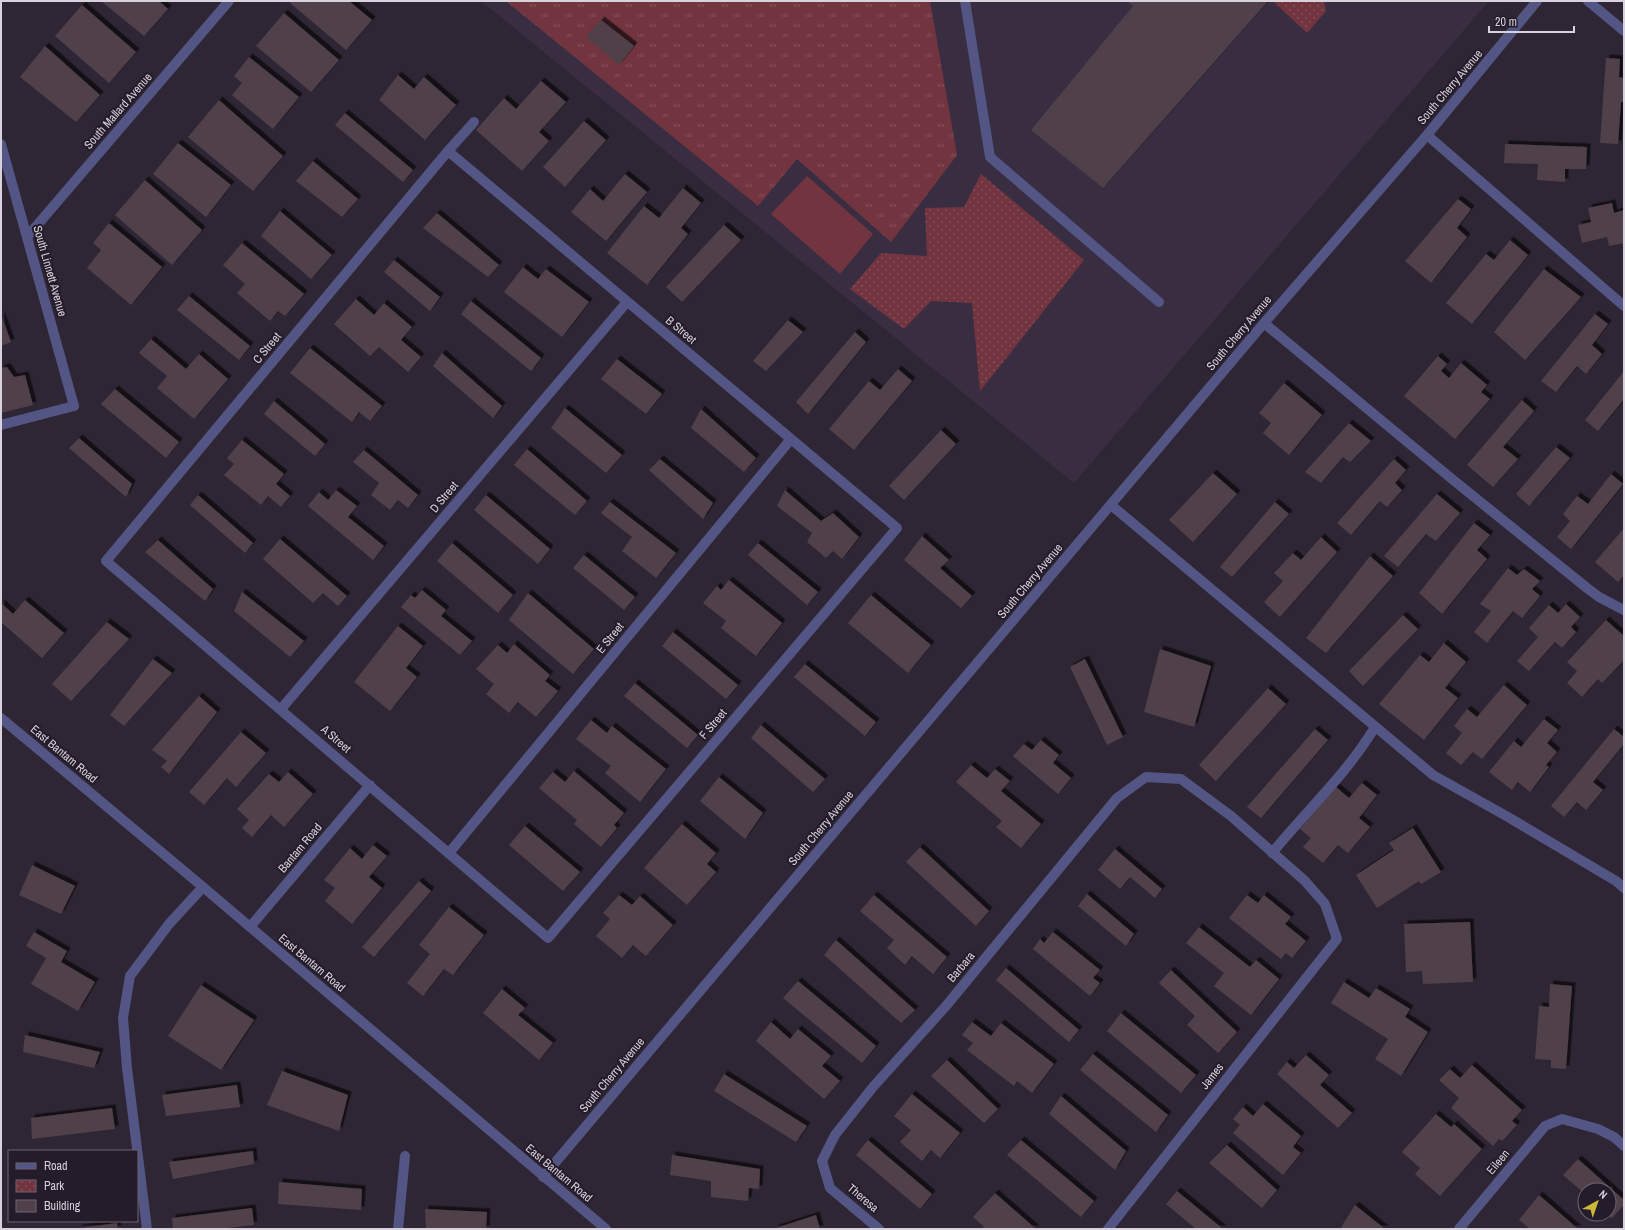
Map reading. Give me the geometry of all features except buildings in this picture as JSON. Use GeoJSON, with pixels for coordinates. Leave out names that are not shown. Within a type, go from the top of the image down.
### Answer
{"type":"FeatureCollection","features":[{"type":"Feature","properties":{"kind":"street","name":"South Mallard Avenue"},"geometry":{"type":"LineString","coordinates":[[27,237],[229,1]]}},
{"type":"Feature","properties":{"kind":"street"},"geometry":{"type":"LineString","coordinates":[[966,1],[990,157],[1159,302]]}},
{"type":"Feature","properties":{"kind":"street","name":"South Cherry Avenue"},"geometry":{"type":"LineString","coordinates":[[543,1177],[1264,323],[1426,135],[1537,1]]}},
{"type":"Feature","properties":{"kind":"street"},"geometry":{"type":"LineString","coordinates":[[1588,1],[1624,31]]}},
{"type":"Feature","properties":{"kind":"street","name":"C Street"},"geometry":{"type":"LineString","coordinates":[[106,561],[448,151],[474,122]]}},
{"type":"Feature","properties":{"kind":"street"},"geometry":{"type":"LineString","coordinates":[[1426,135],[1624,306]]}},
{"type":"Feature","properties":{"kind":"street","name":"South Linnett Avenue"},"geometry":{"type":"LineString","coordinates":[[1,144],[74,406],[1,425]]}},
{"type":"Feature","properties":{"kind":"street","name":"B Street"},"geometry":{"type":"LineString","coordinates":[[448,151],[897,528]]}},
{"type":"Feature","properties":{"kind":"street","name":"D Street"},"geometry":{"type":"LineString","coordinates":[[281,710],[627,302]]}},
{"type":"Feature","properties":{"kind":"street"},"geometry":{"type":"LineString","coordinates":[[1264,323],[1452,479],[1587,588],[1599,597],[1624,610]]}},
{"type":"Feature","properties":{"kind":"street","name":"E Street"},"geometry":{"type":"LineString","coordinates":[[449,853],[791,439]]}},
{"type":"Feature","properties":{"kind":"street"},"geometry":{"type":"LineString","coordinates":[[1111,505],[1433,775],[1515,821],[1616,881],[1624,888]]}},
{"type":"Feature","properties":{"kind":"street","name":"F Street"},"geometry":{"type":"LineString","coordinates":[[548,938],[897,528]]}},
{"type":"Feature","properties":{"kind":"street","name":"A Street"},"geometry":{"type":"LineString","coordinates":[[106,561],[548,938]]}},
{"type":"Feature","properties":{"kind":"street","name":"East Bantam Road"},"geometry":{"type":"LineString","coordinates":[[1,718],[203,887],[606,1229]]}},
{"type":"Feature","properties":{"kind":"street"},"geometry":{"type":"LineString","coordinates":[[1272,853],[1290,830],[1321,798],[1345,770],[1361,750],[1375,727]]}},
{"type":"Feature","properties":{"kind":"street","name":"Barbara"},"geometry":{"type":"LineString","coordinates":[[830,1188],[822,1161],[834,1135],[873,1087],[946,1006],[1117,798],[1146,777],[1181,779],[1231,816],[1272,853]]}},
{"type":"Feature","properties":{"kind":"street","name":"Bantam Road"},"geometry":{"type":"LineString","coordinates":[[250,927],[370,785]]}},
{"type":"Feature","properties":{"kind":"street","name":"James"},"geometry":{"type":"LineString","coordinates":[[1108,1229],[1337,939],[1325,904],[1305,881],[1272,853]]}},
{"type":"Feature","properties":{"kind":"street"},"geometry":{"type":"LineString","coordinates":[[137,1150],[127,1068],[123,1018],[130,976],[169,924],[203,887]]}},
{"type":"Feature","properties":{"kind":"street","name":"Eileen"},"geometry":{"type":"LineString","coordinates":[[1459,1229],[1545,1126],[1562,1119],[1598,1129],[1614,1137],[1624,1146]]}},
{"type":"Feature","properties":{"kind":"street"},"geometry":{"type":"LineString","coordinates":[[398,1229],[404,1156]]}},
{"type":"Feature","properties":{"kind":"street"},"geometry":{"type":"LineString","coordinates":[[138,1157],[147,1229]]}},
{"type":"Feature","properties":{"kind":"street","name":"Theresa"},"geometry":{"type":"LineString","coordinates":[[830,1188],[878,1229]]}},
{"type":"Feature","properties":{"kind":"shaded area"},"geometry":{"type":"Polygon","coordinates":[[[481,1],[1489,1],[1074,483],[481,1]]]}},
{"type":"Feature","properties":{"kind":"green space"},"geometry":{"type":"Polygon","coordinates":[[[506,1],[930,1],[957,155],[891,242],[797,159],[758,206],[506,1]]]}},
{"type":"Feature","properties":{"kind":"green space"},"geometry":{"type":"Polygon","coordinates":[[[1273,1],[1324,1],[1326,11],[1307,33],[1273,1]]]}},
{"type":"Feature","properties":{"kind":"green space"},"geometry":{"type":"Polygon","coordinates":[[[981,174],[1084,260],[980,391],[972,303],[931,301],[904,329],[850,289],[881,253],[927,256],[925,208],[964,207],[981,174]]]}},
{"type":"Feature","properties":{"kind":"green space"},"geometry":{"type":"Polygon","coordinates":[[[807,176],[873,234],[840,274],[771,214],[807,176]]]}}]}
